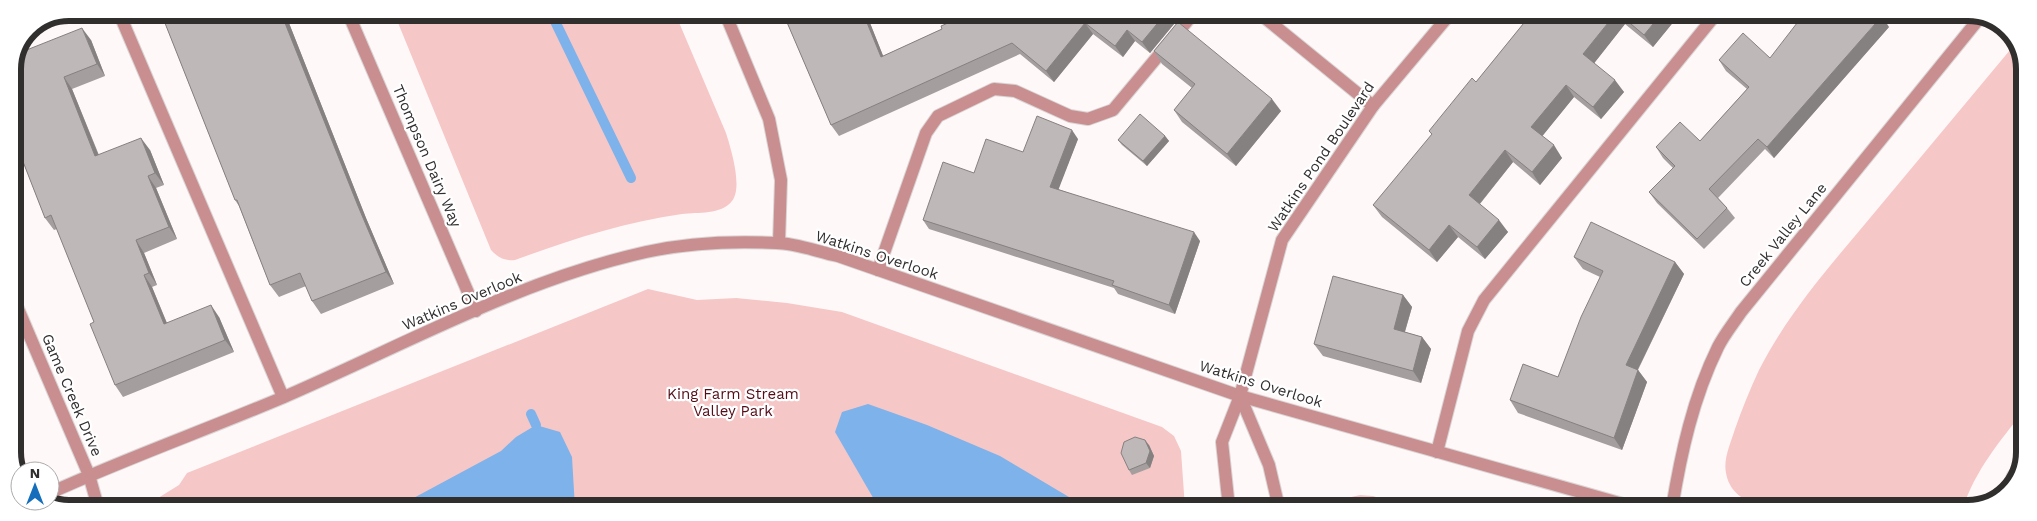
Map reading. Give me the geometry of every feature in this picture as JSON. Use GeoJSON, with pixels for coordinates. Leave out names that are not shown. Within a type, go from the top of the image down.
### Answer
{"type":"FeatureCollection","features":[{"type":"Feature","properties":{"kind":"street"},"geometry":{"type":"LineString","coordinates":[[123,21],[283,397]]}},
{"type":"Feature","properties":{"kind":"street","name":"Thompson Dairy Way"},"geometry":{"type":"LineString","coordinates":[[351,21],[476,311]]}},
{"type":"Feature","properties":{"kind":"street"},"geometry":{"type":"LineString","coordinates":[[728,21],[769,119],[781,180],[778,242]]}},
{"type":"Feature","properties":{"kind":"street"},"geometry":{"type":"LineString","coordinates":[[878,270],[926,133],[938,116],[994,89],[1015,91],[1070,116],[1088,119],[1113,110],[1187,21]]}},
{"type":"Feature","properties":{"kind":"street"},"geometry":{"type":"LineString","coordinates":[[1270,21],[1373,106]]}},
{"type":"Feature","properties":{"kind":"street","name":"Watkins Pond Boulevard"},"geometry":{"type":"LineString","coordinates":[[1227,500],[1222,442],[1240,396],[1282,240],[1373,106],[1444,21]]}},
{"type":"Feature","properties":{"kind":"street"},"geometry":{"type":"LineString","coordinates":[[1437,452],[1468,330],[1484,300],[1711,21]]}},
{"type":"Feature","properties":{"kind":"street","name":"Creek Valley Lane"},"geometry":{"type":"LineString","coordinates":[[1673,500],[1680,461],[1700,391],[1719,346],[1741,312],[1976,22]]}},
{"type":"Feature","properties":{"kind":"street","name":"Watkins Overlook"},"geometry":{"type":"LineString","coordinates":[[60,488],[283,397],[546,282],[608,261],[648,251],[684,246],[778,242],[838,256],[1240,396],[1609,500]]}},
{"type":"Feature","properties":{"kind":"street","name":"Game Creek Drive"},"geometry":{"type":"LineString","coordinates":[[21,315],[89,475],[96,500]]}},
{"type":"Feature","properties":{"kind":"street"},"geometry":{"type":"LineString","coordinates":[[1240,396],[1269,465],[1276,500]]}},
{"type":"Feature","properties":{"kind":"green space"},"geometry":{"type":"Polygon","coordinates":[[[397,21],[678,21],[726,133],[736,178],[735,195],[732,201],[716,211],[660,217],[618,227],[515,260],[499,257],[491,250],[397,21]]]}},
{"type":"Feature","properties":{"kind":"green space"},"geometry":{"type":"Polygon","coordinates":[[[2011,49],[2016,66],[2016,421],[1981,469],[1966,500],[1746,500],[1736,493],[1728,481],[1725,468],[1726,456],[1746,399],[1759,370],[1785,326],[1831,265],[2011,49]]]}},
{"type":"Feature","properties":{"kind":"green space","name":"King Farm Stream Valley Park"},"geometry":{"type":"Polygon","coordinates":[[[648,289],[697,300],[736,298],[787,303],[842,312],[1162,427],[1174,436],[1181,451],[1184,500],[157,500],[179,485],[187,473],[648,289]]]}},
{"type":"Feature","properties":{"kind":"green space"},"geometry":{"type":"Polygon","coordinates":[[[1360,495],[1373,496],[1385,500],[1344,500],[1360,495]]]}},
{"type":"Feature","properties":{"kind":"water"},"geometry":{"type":"Polygon","coordinates":[[[868,404],[927,425],[1000,456],[1074,500],[874,500],[835,432],[842,412],[868,404]]]}},
{"type":"Feature","properties":{"kind":"water"},"geometry":{"type":"Polygon","coordinates":[[[536,425],[560,432],[572,457],[575,500],[410,500],[501,451],[516,437],[536,425]]]}},
{"type":"Feature","properties":{"kind":"building"},"geometry":{"type":"Polygon","coordinates":[[[164,21],[284,21],[386,272],[312,301],[300,273],[270,285],[237,200],[235,200],[164,21]]]}},
{"type":"Feature","properties":{"kind":"building"},"geometry":{"type":"Polygon","coordinates":[[[786,21],[866,21],[881,57],[942,29],[941,26],[953,21],[1159,21],[1142,42],[1127,30],[1115,46],[1085,23],[1046,71],[1012,43],[831,125],[786,21]]]}},
{"type":"Feature","properties":{"kind":"building"},"geometry":{"type":"Polygon","coordinates":[[[1526,21],[1610,21],[1583,54],[1615,80],[1593,107],[1566,85],[1531,127],[1554,145],[1532,172],[1505,150],[1469,195],[1499,220],[1477,247],[1449,225],[1429,250],[1373,205],[1432,134],[1429,131],[1472,78],[1476,82],[1526,21]]]}},
{"type":"Feature","properties":{"kind":"building"},"geometry":{"type":"Polygon","coordinates":[[[1627,21],[1655,21],[1644,35],[1627,21]]]}},
{"type":"Feature","properties":{"kind":"building"},"geometry":{"type":"Polygon","coordinates":[[[1799,21],[1878,21],[1767,147],[1758,139],[1709,189],[1727,208],[1697,239],[1649,192],[1675,166],[1656,147],[1680,122],[1700,141],[1749,87],[1719,60],[1743,33],[1770,58],[1799,21]]]}},
{"type":"Feature","properties":{"kind":"building"},"geometry":{"type":"Polygon","coordinates":[[[1178,22],[1272,99],[1227,154],[1174,110],[1195,84],[1154,51],[1178,22]]]}},
{"type":"Feature","properties":{"kind":"building"},"geometry":{"type":"Polygon","coordinates":[[[82,28],[97,64],[64,77],[95,156],[141,138],[155,173],[148,176],[169,227],[136,240],[149,273],[144,275],[164,324],[211,305],[225,340],[115,385],[90,324],[94,322],[51,215],[45,218],[21,156],[21,69],[25,51],[82,28]]]}},
{"type":"Feature","properties":{"kind":"building"},"geometry":{"type":"Polygon","coordinates":[[[1140,114],[1165,136],[1143,161],[1118,140],[1140,114]]]}},
{"type":"Feature","properties":{"kind":"building"},"geometry":{"type":"Polygon","coordinates":[[[1037,116],[1072,130],[1050,187],[1194,232],[1169,305],[1112,285],[1114,281],[923,220],[943,162],[974,173],[986,139],[1023,152],[1037,116]]]}},
{"type":"Feature","properties":{"kind":"building"},"geometry":{"type":"Polygon","coordinates":[[[1591,222],[1675,262],[1626,365],[1638,370],[1614,438],[1510,400],[1523,364],[1558,377],[1581,317],[1603,271],[1574,257],[1591,222]]]}},
{"type":"Feature","properties":{"kind":"building"},"geometry":{"type":"Polygon","coordinates":[[[1333,276],[1403,295],[1394,329],[1422,337],[1413,371],[1314,344],[1333,276]]]}},
{"type":"Feature","properties":{"kind":"building"},"geometry":{"type":"Polygon","coordinates":[[[1135,437],[1145,440],[1150,451],[1146,463],[1129,470],[1121,453],[1124,442],[1135,437]]]}},
{"type":"Feature","properties":{"kind":"waterway"},"geometry":{"type":"LineString","coordinates":[[555,21],[631,178]]}},
{"type":"Feature","properties":{"kind":"waterway"},"geometry":{"type":"LineString","coordinates":[[531,414],[536,425]]}}]}
